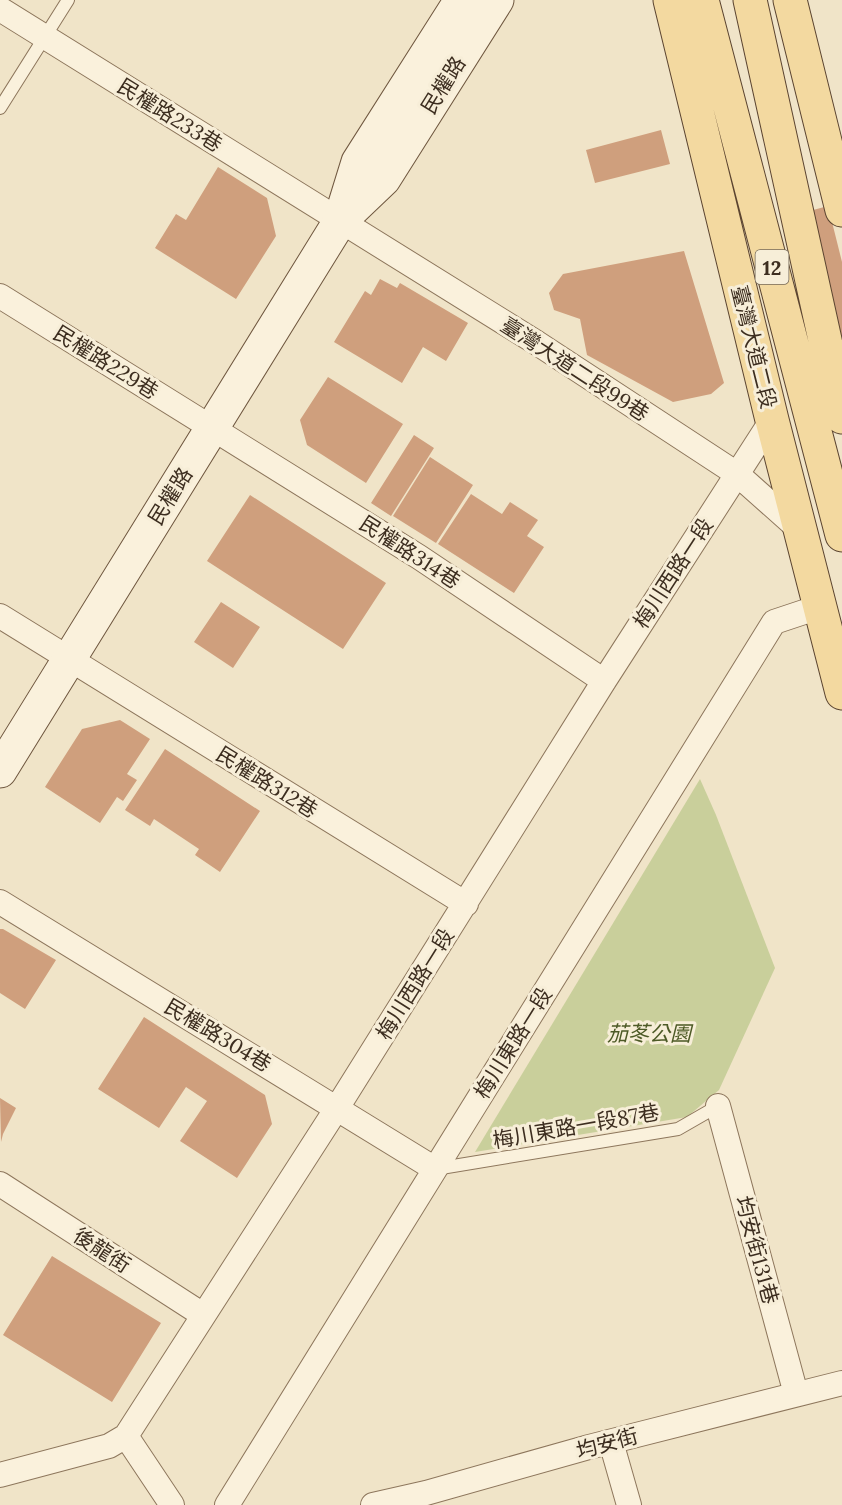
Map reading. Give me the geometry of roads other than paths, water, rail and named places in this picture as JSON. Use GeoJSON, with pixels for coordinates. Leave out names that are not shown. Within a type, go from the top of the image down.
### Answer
{"type":"FeatureCollection","features":[{"type":"Feature","properties":{"kind":"main road","name":"民權路"},"geometry":{"type":"LineString","coordinates":[[0,771],[340,220],[358,162],[461,0]]}},
{"type":"Feature","properties":{"kind":"main road","name":"民權路"},"geometry":{"type":"LineString","coordinates":[[340,220],[384,179],[497,0]]}},
{"type":"Feature","properties":{"kind":"main road","name":"臺灣大道二段"},"geometry":{"type":"LineString","coordinates":[[670,0],[772,420],[842,693]]}},
{"type":"Feature","properties":{"kind":"main road","name":"臺灣大道二段"},"geometry":{"type":"LineString","coordinates":[[702,0],[842,535]]}},
{"type":"Feature","properties":{"kind":"main road","name":"12"},"geometry":{"type":"LineString","coordinates":[[750,0],[842,417]]}},
{"type":"Feature","properties":{"kind":"main road"},"geometry":{"type":"LineString","coordinates":[[790,0],[842,210]]}},
{"type":"Feature","properties":{"kind":"street","name":"民權路233巷"},"geometry":{"type":"LineString","coordinates":[[0,9],[340,220]]}},
{"type":"Feature","properties":{"kind":"street","name":"臺灣大道二段99巷"},"geometry":{"type":"LineString","coordinates":[[340,220],[537,343],[737,474],[800,530]]}},
{"type":"Feature","properties":{"kind":"street","name":"民權路229巷"},"geometry":{"type":"LineString","coordinates":[[0,296],[212,428]]}},
{"type":"Feature","properties":{"kind":"street","name":"梅川西路一段"},"geometry":{"type":"LineString","coordinates":[[126,1436],[337,1108],[604,681],[772,420]]}},
{"type":"Feature","properties":{"kind":"street","name":"民權路314巷"},"geometry":{"type":"LineString","coordinates":[[212,428],[419,557],[604,681]]}},
{"type":"Feature","properties":{"kind":"street","name":"梅川東路一段"},"geometry":{"type":"LineString","coordinates":[[227,1505],[774,622],[819,607]]}},
{"type":"Feature","properties":{"kind":"street","name":"民權路312巷"},"geometry":{"type":"LineString","coordinates":[[0,616],[466,904]]}},
{"type":"Feature","properties":{"kind":"street","name":"民權路304巷"},"geometry":{"type":"LineString","coordinates":[[0,902],[435,1169]]}},
{"type":"Feature","properties":{"kind":"street","name":"均安街131巷"},"geometry":{"type":"LineString","coordinates":[[718,1107],[796,1394]]}},
{"type":"Feature","properties":{"kind":"street","name":"後龍街"},"geometry":{"type":"LineString","coordinates":[[1,1187],[203,1315]]}},
{"type":"Feature","properties":{"kind":"street","name":"均安街"},"geometry":{"type":"LineString","coordinates":[[373,1505],[842,1383]]}},
{"type":"Feature","properties":{"kind":"street"},"geometry":{"type":"LineString","coordinates":[[0,1475],[109,1446],[126,1436],[172,1505]]}},
{"type":"Feature","properties":{"kind":"street"},"geometry":{"type":"LineString","coordinates":[[610,1442],[629,1505]]}},
{"type":"Feature","properties":{"kind":"lane"},"geometry":{"type":"LineString","coordinates":[[0,108],[68,0]]}},
{"type":"Feature","properties":{"kind":"lane","name":"梅川東路一段87巷"},"geometry":{"type":"LineString","coordinates":[[435,1169],[678,1129],[718,1107]]}},
{"type":"Feature","properties":{"kind":"park label","name":"茄苳公園"},"geometry":{"type":"Point","coordinates":[649,1033]}}]}
